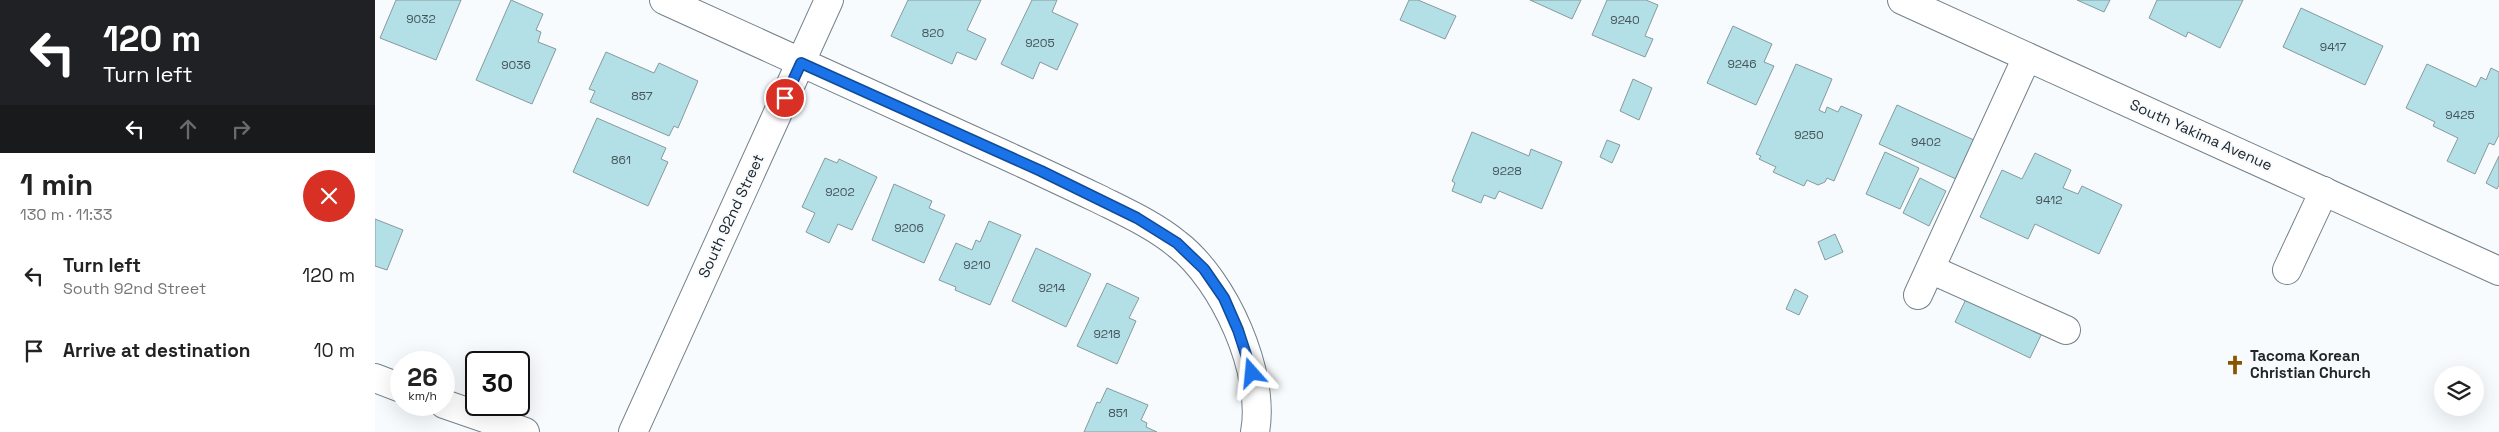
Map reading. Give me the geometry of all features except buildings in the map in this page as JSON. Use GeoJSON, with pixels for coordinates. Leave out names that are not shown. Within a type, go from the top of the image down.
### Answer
{"type":"FeatureCollection","features":[{"type":"Feature","properties":{"kind":"street"},"geometry":{"type":"LineString","coordinates":[[664,0],[1041,171],[1137,218],[1177,243],[1204,269],[1224,298],[1238,330],[1252,373],[1258,419],[1255,432]]}},
{"type":"Feature","properties":{"kind":"street","name":"South 92nd Street"},"geometry":{"type":"LineString","coordinates":[[633,432],[829,0]]}},
{"type":"Feature","properties":{"kind":"street","name":"South Yakima Avenue"},"geometry":{"type":"LineString","coordinates":[[1902,0],[2499,271]]}},
{"type":"Feature","properties":{"kind":"street"},"geometry":{"type":"LineString","coordinates":[[1918,295],[2027,57]]}},
{"type":"Feature","properties":{"kind":"street"},"geometry":{"type":"LineString","coordinates":[[2287,270],[2324,191]]}},
{"type":"Feature","properties":{"kind":"street"},"geometry":{"type":"LineString","coordinates":[[1930,269],[2066,330]]}},
{"type":"Feature","properties":{"kind":"street"},"geometry":{"type":"LineString","coordinates":[[375,378],[390,384]]}},
{"type":"Feature","properties":{"kind":"street"},"geometry":{"type":"LineString","coordinates":[[455,408],[525,432]]}},
{"type":"Feature","properties":{"kind":"place","name":"Tacoma Korean Christian Church"},"geometry":{"type":"Point","coordinates":[2235,365]}},
{"type":"Feature","properties":{"kind":"route"},"geometry":{"type":"LineString","coordinates":[[785,98],[801,63],[1041,171],[1137,218],[1177,243],[1204,269],[1224,298],[1238,330],[1252,373]]}}]}
